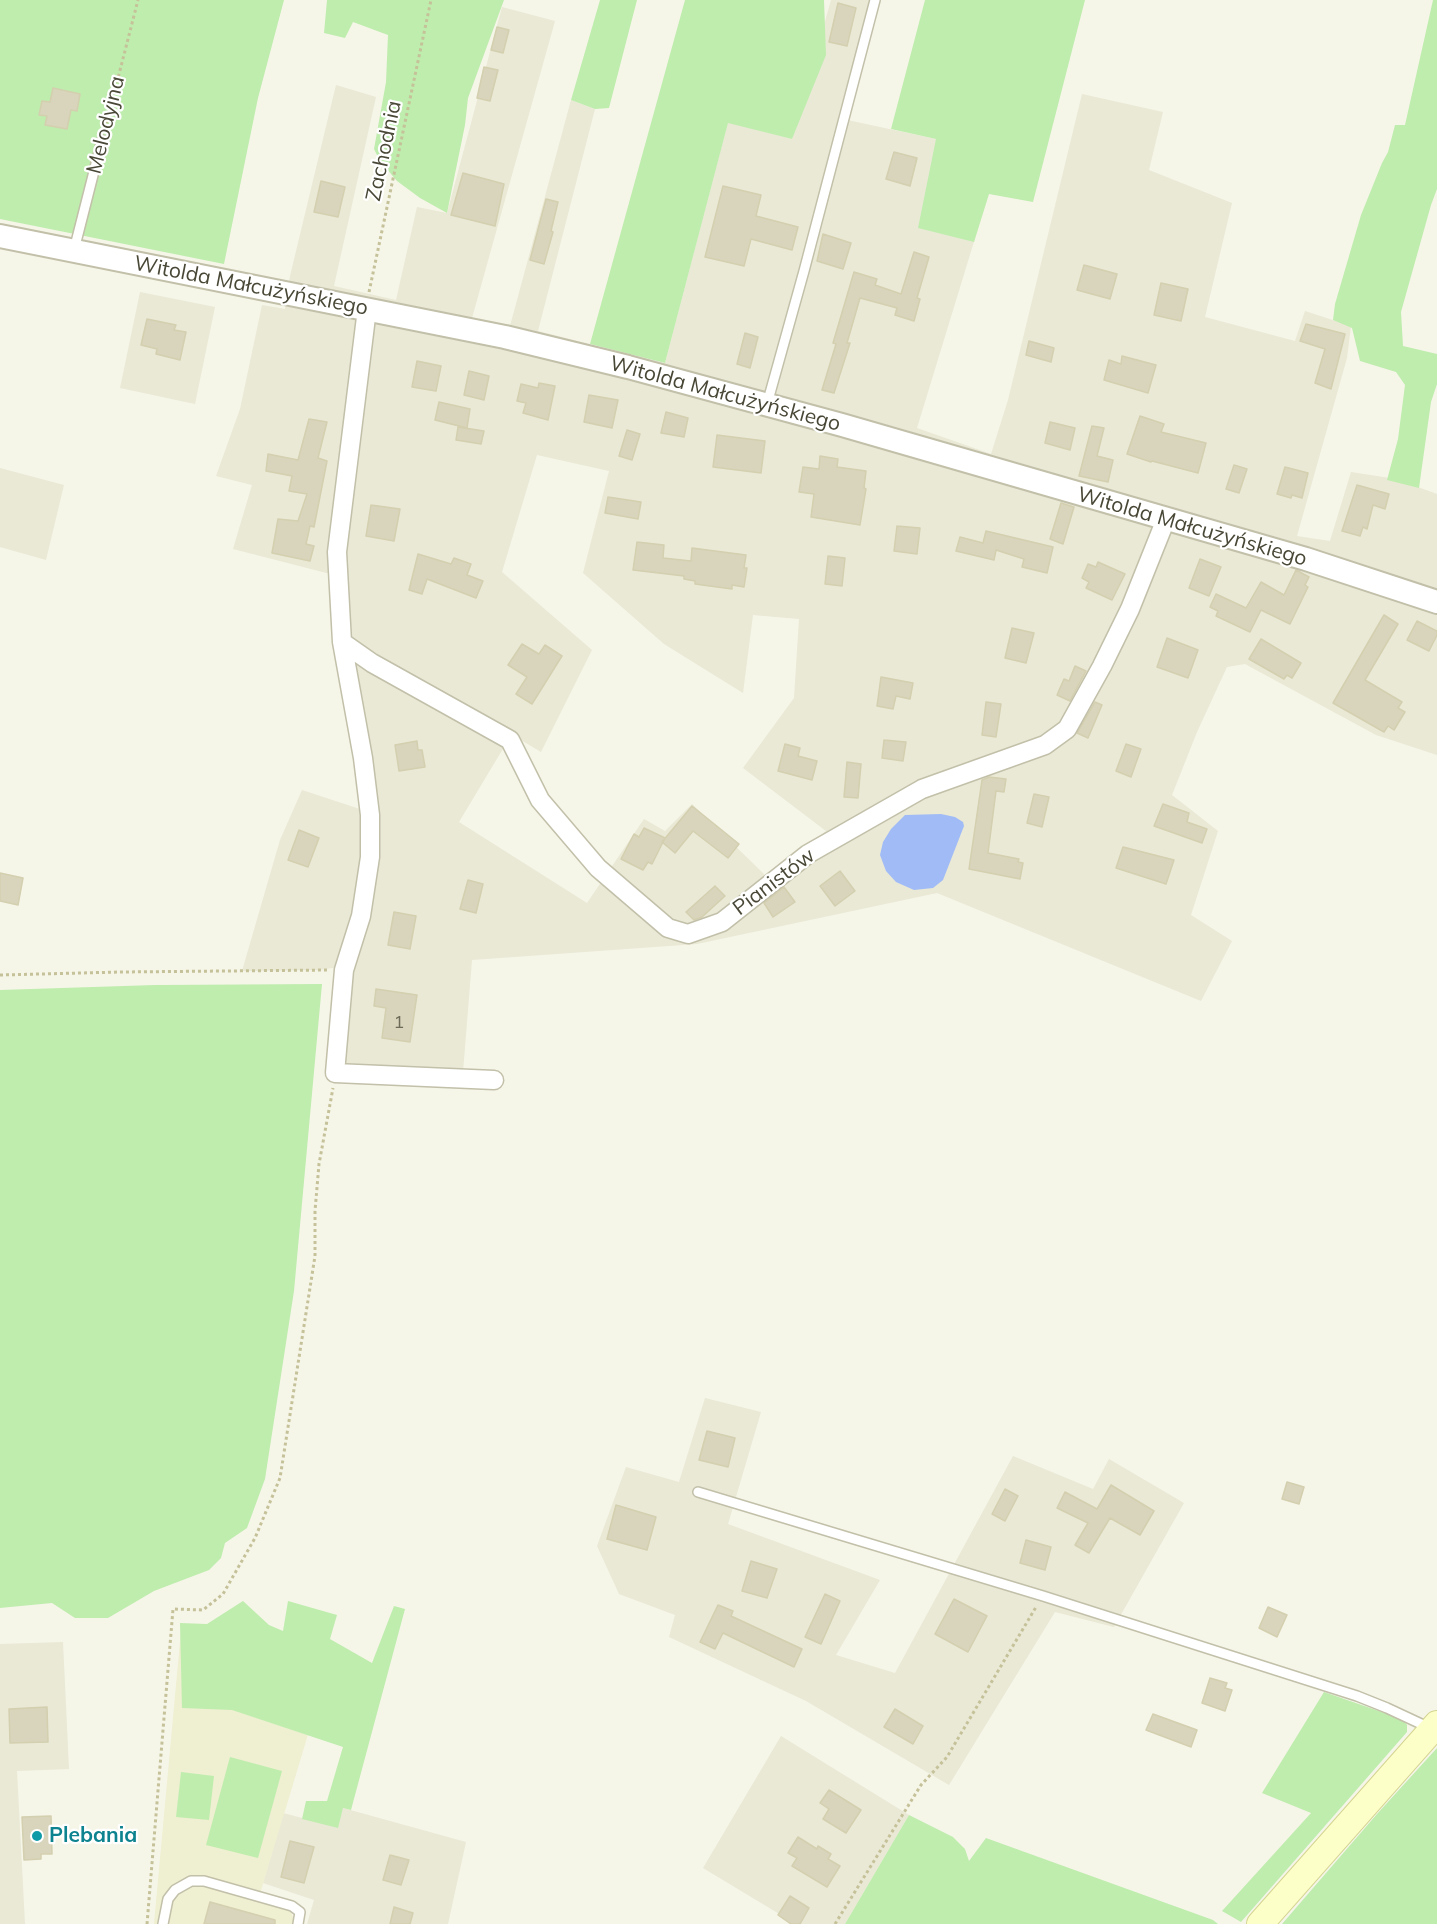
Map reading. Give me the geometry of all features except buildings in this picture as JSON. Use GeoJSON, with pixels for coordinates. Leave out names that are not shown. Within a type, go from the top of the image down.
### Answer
{"type":"FeatureCollection","features":[{"type":"Feature","properties":{"kind":"main road"},"geometry":{"type":"LineString","coordinates":[[1260,1924],[1434,1726]]}},
{"type":"Feature","properties":{"kind":"street","name":"Witolda Małcużyńskiego"},"geometry":{"type":"LineString","coordinates":[[0,236],[505,337],[628,366],[1306,559],[1437,602]]}},
{"type":"Feature","properties":{"kind":"street"},"geometry":{"type":"LineString","coordinates":[[366,309],[337,552],[342,642],[363,758],[370,815],[370,857],[362,916],[344,970],[335,1073],[494,1080]]}},
{"type":"Feature","properties":{"kind":"street","name":"Pianistów"},"geometry":{"type":"LineString","coordinates":[[342,642],[372,663],[510,741],[540,800],[598,868],[668,928],[688,934],[722,922],[808,854],[922,789],[1045,744],[1068,729],[1130,609],[1166,519]]}},
{"type":"Feature","properties":{"kind":"lane"},"geometry":{"type":"LineString","coordinates":[[767,404],[875,0]]}},
{"type":"Feature","properties":{"kind":"lane","name":"Melodyjna"},"geometry":{"type":"LineString","coordinates":[[74,250],[102,140]]}},
{"type":"Feature","properties":{"kind":"lane"},"geometry":{"type":"LineString","coordinates":[[698,1492],[1043,1596],[1357,1696],[1434,1726]]}},
{"type":"Feature","properties":{"kind":"lane"},"geometry":{"type":"LineString","coordinates":[[163,1924],[168,1899],[175,1890],[191,1881],[204,1881],[292,1906],[300,1912],[298,1924]]}},
{"type":"Feature","properties":{"kind":"path","name":"Melodyjna"},"geometry":{"type":"LineString","coordinates":[[102,140],[138,0]]}},
{"type":"Feature","properties":{"kind":"path","name":"Zachodnia"},"geometry":{"type":"LineString","coordinates":[[366,309],[431,0]]}},
{"type":"Feature","properties":{"kind":"path"},"geometry":{"type":"LineString","coordinates":[[0,975],[344,970]]}},
{"type":"Feature","properties":{"kind":"path"},"geometry":{"type":"LineString","coordinates":[[147,1924],[173,1609],[203,1610],[223,1594],[255,1538],[280,1478],[315,1257],[315,1211],[319,1164],[335,1073]]}},
{"type":"Feature","properties":{"kind":"path"},"geometry":{"type":"LineString","coordinates":[[835,1924],[921,1785],[947,1757],[1043,1596]]}},
{"type":"Feature","properties":{"kind":"shaded area"},"geometry":{"type":"Polygon","coordinates":[[[831,0],[870,0],[838,118],[936,139],[1024,78],[917,428],[991,454],[1008,400],[1082,94],[1163,112],[1149,170],[1232,203],[1205,317],[1295,341],[1305,311],[1351,326],[1347,358],[1297,536],[1330,541],[1351,472],[1396,479],[1437,494],[1437,755],[1376,735],[1245,664],[1227,667],[1197,732],[1172,795],[1218,831],[1191,915],[1232,941],[1201,1001],[937,893],[697,944],[472,960],[463,1072],[350,1066],[341,1057],[352,971],[355,965],[318,970],[242,971],[280,840],[302,790],[375,814],[372,770],[354,655],[504,747],[459,822],[587,903],[644,819],[665,831],[692,804],[765,875],[826,831],[743,768],[794,698],[799,619],[753,615],[743,693],[664,644],[583,573],[609,471],[537,455],[502,572],[592,650],[541,752],[349,637],[346,578],[233,549],[252,485],[216,476],[240,409],[262,305],[285,309],[290,276],[336,85],[376,97],[334,286],[396,300],[417,207],[447,213],[502,7],[555,21],[472,318],[510,326],[571,100],[595,109],[538,331],[665,363],[728,122],[792,139],[831,0]]]}},
{"type":"Feature","properties":{"kind":"shaded area"},"geometry":{"type":"Polygon","coordinates":[[[140,292],[215,307],[195,404],[120,388],[140,292]]]}},
{"type":"Feature","properties":{"kind":"shaded area"},"geometry":{"type":"Polygon","coordinates":[[[0,468],[64,485],[46,560],[0,547],[0,468]]]}},
{"type":"Feature","properties":{"kind":"shaded area"},"geometry":{"type":"Polygon","coordinates":[[[705,1398],[761,1412],[728,1524],[880,1580],[836,1655],[895,1673],[1013,1456],[1093,1489],[1109,1459],[1184,1503],[1114,1627],[1055,1612],[949,1785],[806,1701],[669,1637],[675,1615],[619,1594],[597,1546],[626,1467],[679,1482],[705,1398]]]}},
{"type":"Feature","properties":{"kind":"shaded area"},"geometry":{"type":"Polygon","coordinates":[[[181,1631],[328,1668],[259,1897],[288,1906],[294,1919],[293,1924],[154,1924],[181,1631]]]}},
{"type":"Feature","properties":{"kind":"shaded area"},"geometry":{"type":"Polygon","coordinates":[[[63,1642],[69,1769],[17,1771],[25,1924],[0,1924],[0,1644],[63,1642]]]}},
{"type":"Feature","properties":{"kind":"shaded area"},"geometry":{"type":"Polygon","coordinates":[[[781,1736],[909,1815],[845,1924],[796,1924],[703,1868],[781,1736]]]}},
{"type":"Feature","properties":{"kind":"shaded area"},"geometry":{"type":"Polygon","coordinates":[[[343,1808],[466,1842],[448,1924],[307,1924],[314,1900],[263,1883],[283,1813],[337,1827],[343,1808]]]}},
{"type":"Feature","properties":{"kind":"green space"},"geometry":{"type":"Polygon","coordinates":[[[0,0],[284,0],[258,98],[224,264],[0,219],[0,0]]]}},
{"type":"Feature","properties":{"kind":"green space"},"geometry":{"type":"Polygon","coordinates":[[[327,0],[504,0],[468,98],[465,125],[447,213],[420,198],[397,181],[380,161],[374,149],[386,82],[388,35],[353,22],[345,38],[324,33],[327,0]]]}},
{"type":"Feature","properties":{"kind":"green space"},"geometry":{"type":"Polygon","coordinates":[[[600,0],[637,0],[609,108],[595,109],[571,100],[600,0]]]}},
{"type":"Feature","properties":{"kind":"green space"},"geometry":{"type":"Polygon","coordinates":[[[685,0],[824,0],[826,55],[792,139],[728,123],[665,363],[590,344],[685,0]]]}},
{"type":"Feature","properties":{"kind":"green space"},"geometry":{"type":"Polygon","coordinates":[[[925,0],[1085,0],[1033,202],[989,194],[974,242],[918,228],[936,139],[891,129],[925,0]]]}},
{"type":"Feature","properties":{"kind":"green space"},"geometry":{"type":"Polygon","coordinates":[[[1433,0],[1437,0],[1437,189],[1401,312],[1403,346],[1437,354],[1437,384],[1431,402],[1419,488],[1387,480],[1398,439],[1405,385],[1396,372],[1360,361],[1352,328],[1333,320],[1335,304],[1361,215],[1388,152],[1395,125],[1405,125],[1433,0]]]}},
{"type":"Feature","properties":{"kind":"green space"},"geometry":{"type":"Polygon","coordinates":[[[322,984],[294,1291],[265,1479],[247,1528],[225,1543],[221,1558],[209,1570],[154,1591],[108,1618],[75,1618],[52,1603],[0,1608],[0,990],[155,985],[322,984]]]}},
{"type":"Feature","properties":{"kind":"green space"},"geometry":{"type":"Polygon","coordinates":[[[243,1601],[269,1625],[283,1631],[288,1601],[337,1615],[330,1639],[372,1663],[394,1606],[405,1609],[351,1810],[343,1808],[338,1828],[302,1819],[306,1801],[327,1801],[343,1747],[232,1710],[182,1708],[180,1623],[207,1624],[243,1601]]]}},
{"type":"Feature","properties":{"kind":"green space"},"geometry":{"type":"Polygon","coordinates":[[[1324,1692],[1402,1719],[1407,1725],[1407,1732],[1241,1922],[1222,1911],[1311,1813],[1262,1793],[1324,1692]]]}},
{"type":"Feature","properties":{"kind":"green space"},"geometry":{"type":"Polygon","coordinates":[[[1437,1748],[1437,1924],[1282,1924],[1377,1814],[1437,1748]]]}},
{"type":"Feature","properties":{"kind":"green space"},"geometry":{"type":"Polygon","coordinates":[[[230,1757],[282,1771],[258,1858],[206,1845],[230,1757]]]}},
{"type":"Feature","properties":{"kind":"green space"},"geometry":{"type":"Polygon","coordinates":[[[181,1772],[214,1776],[209,1820],[176,1817],[181,1772]]]}},
{"type":"Feature","properties":{"kind":"green space"},"geometry":{"type":"Polygon","coordinates":[[[909,1815],[953,1837],[965,1849],[969,1861],[986,1838],[1213,1920],[1218,1924],[845,1924],[909,1815]]]}},
{"type":"Feature","properties":{"kind":"water"},"geometry":{"type":"Polygon","coordinates":[[[941,814],[955,817],[963,822],[964,826],[943,880],[933,888],[914,890],[896,882],[886,871],[880,855],[883,842],[891,829],[905,815],[941,814]]]}},
{"type":"Feature","properties":{"kind":"place","name":"Plebania"},"geometry":{"type":"Point","coordinates":[37,1836]}}]}
